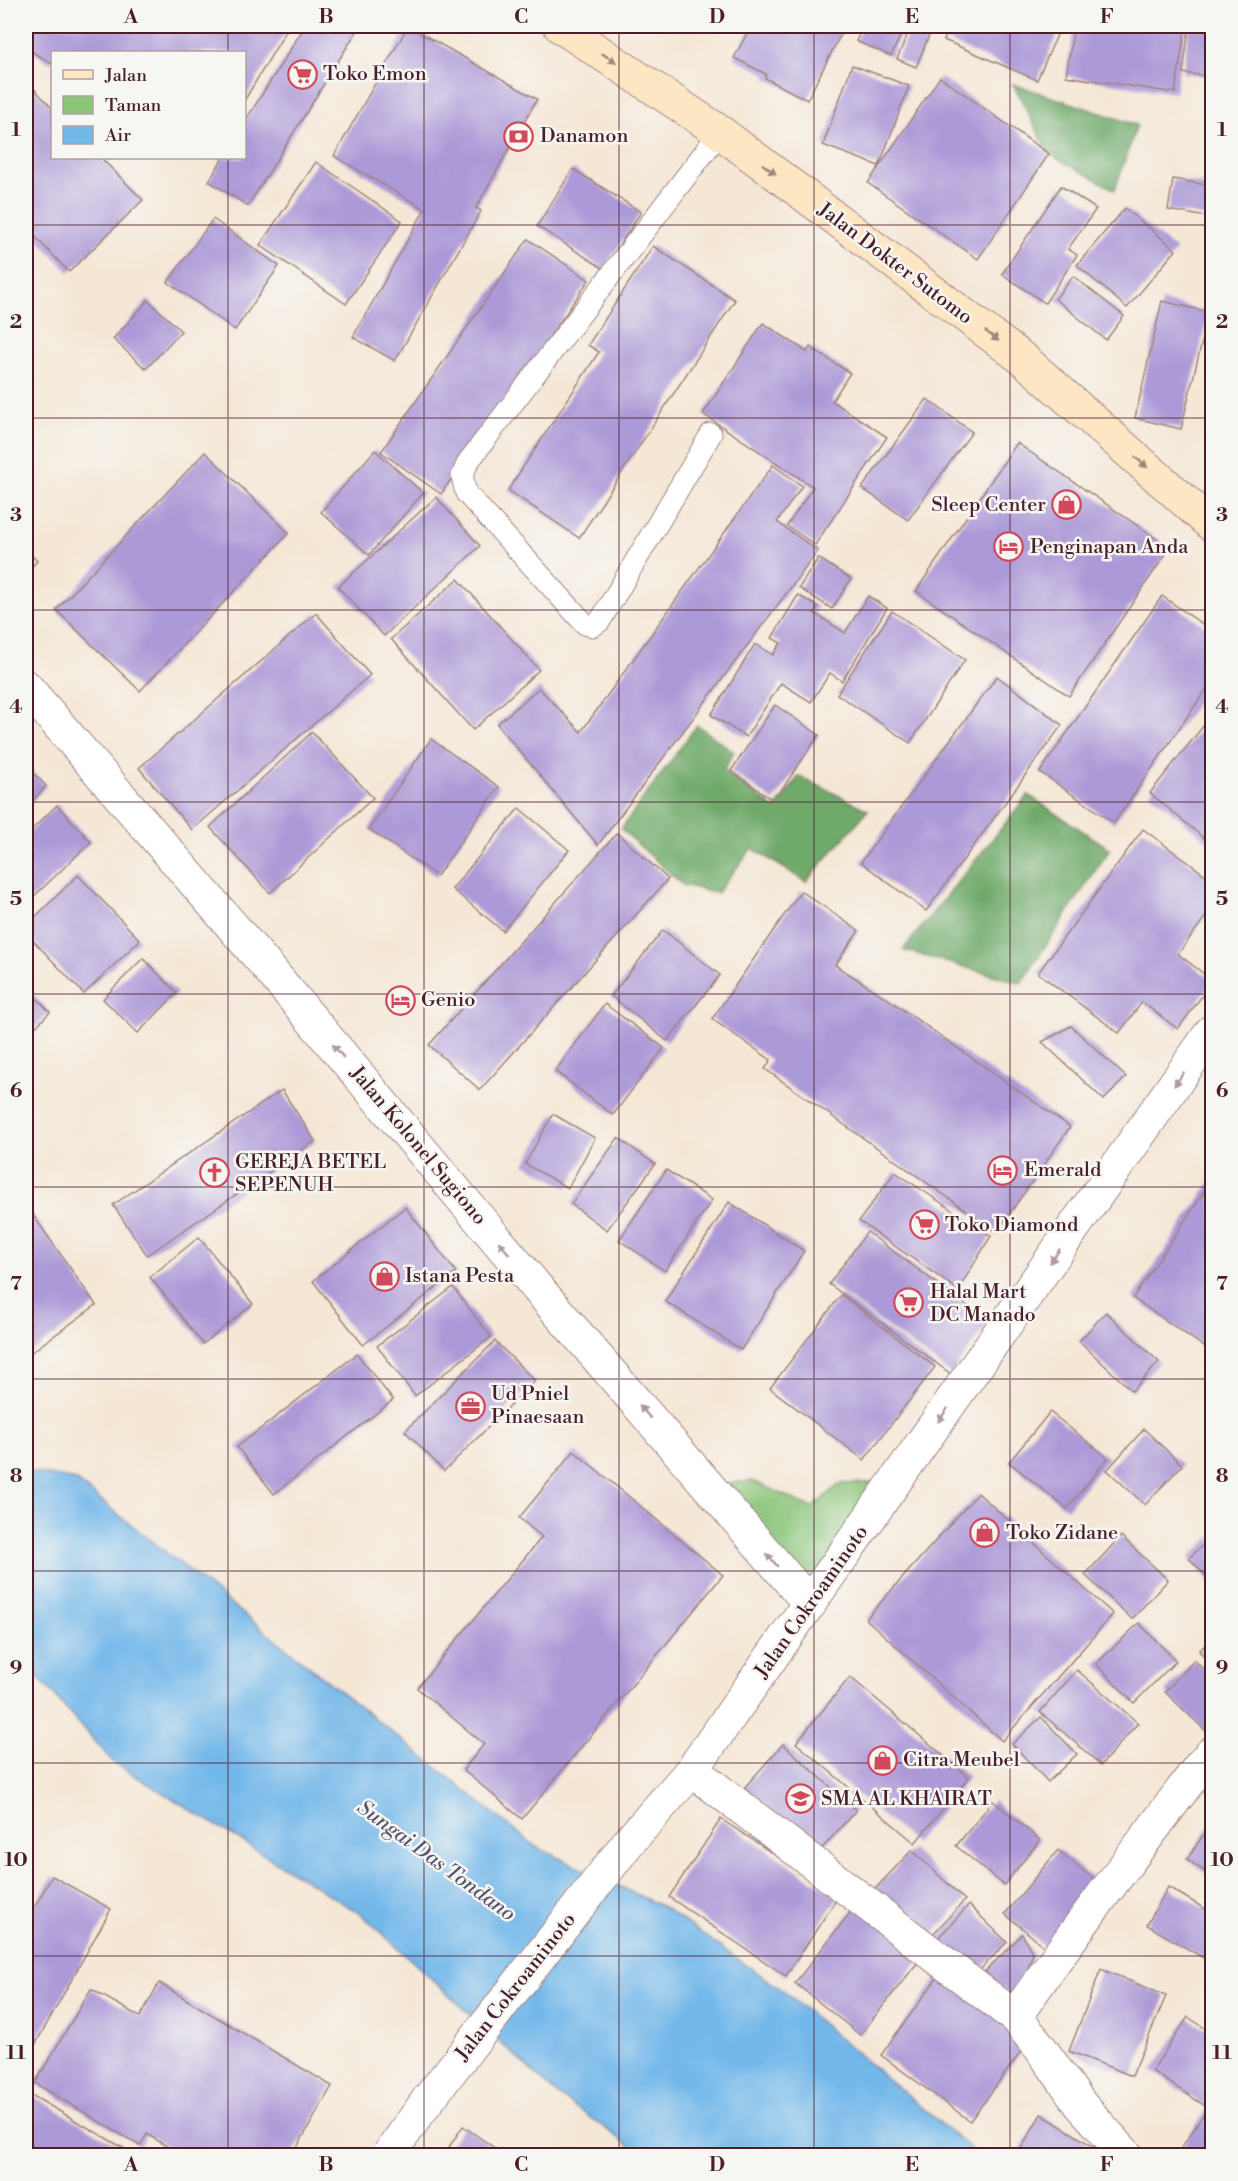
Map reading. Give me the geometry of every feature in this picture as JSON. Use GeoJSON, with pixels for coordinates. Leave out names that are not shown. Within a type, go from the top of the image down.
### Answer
{"type":"FeatureCollection","features":[{"type":"Feature","properties":{"kind":"main road","name":"Jalan Dokter Sutomo"},"geometry":{"type":"LineString","coordinates":[[560,26],[720,132],[1023,359],[1212,525]]}},
{"type":"Feature","properties":{"kind":"street","name":"Jalan Kolonel Sugiono"},"geometry":{"type":"LineString","coordinates":[[26,687],[270,970],[539,1290],[810,1604]]}},
{"type":"Feature","properties":{"kind":"street","name":"Jalan Cokroaminoto"},"geometry":{"type":"LineString","coordinates":[[388,2156],[427,2101],[627,1844],[692,1770],[1212,1031]]}},
{"type":"Feature","properties":{"kind":"street"},"geometry":{"type":"LineString","coordinates":[[1015,2018],[1057,1954],[1212,1753]]}},
{"type":"Feature","properties":{"kind":"street"},"geometry":{"type":"LineString","coordinates":[[692,1770],[1015,2018],[1081,2105],[1127,2156]]}},
{"type":"Feature","properties":{"kind":"lane"},"geometry":{"type":"LineString","coordinates":[[711,434],[600,621],[593,626],[585,624],[466,493],[462,476],[468,462],[720,132]]}},
{"type":"Feature","properties":{"kind":"green space"},"geometry":{"type":"Polygon","coordinates":[[[1013,84],[1137,125],[1115,190],[1049,154],[1013,84]]]}},
{"type":"Feature","properties":{"kind":"green space"},"geometry":{"type":"Polygon","coordinates":[[[697,725],[734,752],[724,770],[775,809],[799,776],[868,810],[806,882],[752,848],[717,893],[683,885],[621,829],[697,725]]]}},
{"type":"Feature","properties":{"kind":"green space"},"geometry":{"type":"Polygon","coordinates":[[[1028,795],[1110,849],[1021,983],[903,950],[1028,795]]]}},
{"type":"Feature","properties":{"kind":"green space"},"geometry":{"type":"Polygon","coordinates":[[[753,1481],[812,1508],[840,1484],[885,1482],[818,1574],[796,1575],[721,1500],[730,1483],[753,1481]]]}},
{"type":"Feature","properties":{"kind":"water","name":"Sungai Das Tondano"},"geometry":{"type":"Polygon","coordinates":[[[26,1471],[75,1480],[536,1847],[663,1907],[782,1990],[978,2155],[643,2155],[558,2095],[361,1914],[114,1763],[30,1668],[26,1667],[26,1471]]]}},
{"type":"Feature","properties":{"kind":"building"},"geometry":{"type":"Polygon","coordinates":[[[26,26],[289,26],[246,98],[246,51],[51,51],[51,63],[26,48],[26,26]]]}},
{"type":"Feature","properties":{"kind":"building","name":"Toko Emon"},"geometry":{"type":"Polygon","coordinates":[[[305,26],[360,26],[248,206],[209,181],[222,159],[246,159],[246,120],[305,26]]]}},
{"type":"Feature","properties":{"kind":"building"},"geometry":{"type":"Polygon","coordinates":[[[408,26],[537,99],[476,208],[481,211],[395,361],[353,337],[425,209],[334,156],[408,26]]]}},
{"type":"Feature","properties":{"kind":"building"},"geometry":{"type":"Polygon","coordinates":[[[751,26],[845,26],[807,100],[765,78],[766,74],[734,58],[751,26]]]}},
{"type":"Feature","properties":{"kind":"building"},"geometry":{"type":"Polygon","coordinates":[[[863,26],[905,26],[891,56],[856,41],[863,26]]]}},
{"type":"Feature","properties":{"kind":"building"},"geometry":{"type":"Polygon","coordinates":[[[911,26],[933,26],[916,67],[897,59],[911,26]]]}},
{"type":"Feature","properties":{"kind":"building"},"geometry":{"type":"Polygon","coordinates":[[[950,26],[1061,26],[1037,80],[944,40],[950,26]]]}},
{"type":"Feature","properties":{"kind":"building"},"geometry":{"type":"Polygon","coordinates":[[[1074,26],[1186,26],[1175,93],[1066,76],[1074,26]]]}},
{"type":"Feature","properties":{"kind":"building"},"geometry":{"type":"Polygon","coordinates":[[[1189,26],[1212,26],[1212,77],[1183,73],[1189,26]]]}},
{"type":"Feature","properties":{"kind":"building"},"geometry":{"type":"Polygon","coordinates":[[[852,65],[909,86],[879,166],[823,145],[852,65]]]}},
{"type":"Feature","properties":{"kind":"building"},"geometry":{"type":"Polygon","coordinates":[[[940,77],[1049,154],[978,259],[868,183],[940,77]]]}},
{"type":"Feature","properties":{"kind":"building"},"geometry":{"type":"Polygon","coordinates":[[[26,80],[51,107],[51,159],[102,159],[143,200],[69,272],[26,227],[26,80]]]}},
{"type":"Feature","properties":{"kind":"building"},"geometry":{"type":"Polygon","coordinates":[[[316,162],[402,221],[346,304],[260,245],[316,162]]]}},
{"type":"Feature","properties":{"kind":"building"},"geometry":{"type":"Polygon","coordinates":[[[573,169],[641,212],[604,269],[537,226],[573,169]]]}},
{"type":"Feature","properties":{"kind":"building"},"geometry":{"type":"Polygon","coordinates":[[[1173,179],[1212,186],[1212,218],[1168,210],[1173,179]]]}},
{"type":"Feature","properties":{"kind":"building"},"geometry":{"type":"Polygon","coordinates":[[[1061,186],[1096,209],[1068,249],[1077,255],[1045,303],[1002,274],[1061,186]]]}},
{"type":"Feature","properties":{"kind":"building"},"geometry":{"type":"Polygon","coordinates":[[[1125,208],[1176,250],[1127,308],[1077,265],[1125,208]]]}},
{"type":"Feature","properties":{"kind":"building"},"geometry":{"type":"Polygon","coordinates":[[[213,219],[279,266],[235,330],[168,282],[213,219]]]}},
{"type":"Feature","properties":{"kind":"building"},"geometry":{"type":"Polygon","coordinates":[[[528,239],[589,280],[441,494],[381,452],[528,239]]]}},
{"type":"Feature","properties":{"kind":"building"},"geometry":{"type":"Polygon","coordinates":[[[653,246],[735,300],[579,538],[508,490],[599,352],[588,345],[653,246]]]}},
{"type":"Feature","properties":{"kind":"building"},"geometry":{"type":"Polygon","coordinates":[[[1073,276],[1124,316],[1106,340],[1055,299],[1073,276]]]}},
{"type":"Feature","properties":{"kind":"building"},"geometry":{"type":"Polygon","coordinates":[[[148,300],[181,331],[146,369],[113,339],[148,300]]]}},
{"type":"Feature","properties":{"kind":"building"},"geometry":{"type":"Polygon","coordinates":[[[1162,301],[1209,312],[1181,429],[1135,418],[1162,301]]]}},
{"type":"Feature","properties":{"kind":"building"},"geometry":{"type":"Polygon","coordinates":[[[763,323],[807,352],[810,347],[850,373],[832,401],[887,437],[815,545],[787,526],[813,487],[703,414],[763,323]]]}},
{"type":"Feature","properties":{"kind":"building"},"geometry":{"type":"Polygon","coordinates":[[[927,399],[972,432],[908,520],[862,488],[927,399]]]}},
{"type":"Feature","properties":{"kind":"building"},"geometry":{"type":"Polygon","coordinates":[[[1017,443],[1170,548],[1069,696],[916,591],[1017,443]]]}},
{"type":"Feature","properties":{"kind":"building"},"geometry":{"type":"Polygon","coordinates":[[[375,450],[423,493],[369,555],[321,512],[375,450]]]}},
{"type":"Feature","properties":{"kind":"building"},"geometry":{"type":"Polygon","coordinates":[[[205,452],[289,533],[140,691],[56,610],[205,452]]]}},
{"type":"Feature","properties":{"kind":"building"},"geometry":{"type":"Polygon","coordinates":[[[773,465],[802,486],[777,522],[818,551],[598,845],[497,724],[539,688],[581,732],[773,465]]]}},
{"type":"Feature","properties":{"kind":"building"},"geometry":{"type":"Polygon","coordinates":[[[436,497],[480,546],[384,636],[338,587],[436,497]]]}},
{"type":"Feature","properties":{"kind":"building"},"geometry":{"type":"Polygon","coordinates":[[[26,550],[37,561],[26,573],[26,550]]]}},
{"type":"Feature","properties":{"kind":"building"},"geometry":{"type":"Polygon","coordinates":[[[818,558],[851,579],[832,609],[799,588],[818,558]]]}},
{"type":"Feature","properties":{"kind":"building"},"geometry":{"type":"Polygon","coordinates":[[[458,579],[539,670],[473,730],[391,639],[458,579]]]}},
{"type":"Feature","properties":{"kind":"building"},"geometry":{"type":"Polygon","coordinates":[[[798,595],[818,607],[814,613],[845,633],[868,596],[887,608],[842,681],[830,673],[811,702],[781,683],[746,737],[711,715],[755,644],[773,655],[781,643],[772,638],[798,595]]]}},
{"type":"Feature","properties":{"kind":"building"},"geometry":{"type":"Polygon","coordinates":[[[1162,596],[1212,631],[1212,681],[1114,823],[1040,772],[1162,596]]]}},
{"type":"Feature","properties":{"kind":"building"},"geometry":{"type":"Polygon","coordinates":[[[892,611],[965,660],[910,743],[837,694],[892,611]]]}},
{"type":"Feature","properties":{"kind":"building"},"geometry":{"type":"Polygon","coordinates":[[[316,613],[370,675],[192,830],[139,768],[316,613]]]}},
{"type":"Feature","properties":{"kind":"building"},"geometry":{"type":"Polygon","coordinates":[[[997,676],[1062,725],[926,911],[861,862],[997,676]]]}},
{"type":"Feature","properties":{"kind":"building"},"geometry":{"type":"Polygon","coordinates":[[[775,705],[819,735],[774,801],[731,771],[775,705]]]}},
{"type":"Feature","properties":{"kind":"building"},"geometry":{"type":"Polygon","coordinates":[[[1212,715],[1212,845],[1150,793],[1212,715]]]}},
{"type":"Feature","properties":{"kind":"building"},"geometry":{"type":"Polygon","coordinates":[[[312,732],[373,798],[270,893],[210,827],[312,732]]]}},
{"type":"Feature","properties":{"kind":"building"},"geometry":{"type":"Polygon","coordinates":[[[431,739],[499,787],[437,876],[369,829],[431,739]]]}},
{"type":"Feature","properties":{"kind":"building"},"geometry":{"type":"Polygon","coordinates":[[[26,765],[46,786],[26,808],[26,765]]]}},
{"type":"Feature","properties":{"kind":"building"},"geometry":{"type":"Polygon","coordinates":[[[57,805],[91,842],[28,902],[26,900],[26,835],[57,805]]]}},
{"type":"Feature","properties":{"kind":"building"},"geometry":{"type":"Polygon","coordinates":[[[519,808],[569,850],[503,931],[452,889],[519,808]]]}},
{"type":"Feature","properties":{"kind":"building"},"geometry":{"type":"Polygon","coordinates":[[[1143,829],[1212,880],[1212,908],[1178,954],[1212,982],[1178,1029],[1142,1002],[1119,1033],[1038,973],[1143,829]]]}},
{"type":"Feature","properties":{"kind":"building"},"geometry":{"type":"Polygon","coordinates":[[[617,833],[668,879],[480,1090],[429,1045],[617,833]]]}},
{"type":"Feature","properties":{"kind":"building"},"geometry":{"type":"Polygon","coordinates":[[[78,875],[140,940],[84,994],[26,933],[26,926],[78,875]]]}},
{"type":"Feature","properties":{"kind":"building"},"geometry":{"type":"Polygon","coordinates":[[[801,891],[859,931],[835,965],[885,997],[1070,1127],[997,1232],[765,1069],[771,1060],[712,1019],[801,891]]]}},
{"type":"Feature","properties":{"kind":"building"},"geometry":{"type":"Polygon","coordinates":[[[663,930],[720,975],[667,1041],[611,996],[663,930]]]}},
{"type":"Feature","properties":{"kind":"building"},"geometry":{"type":"Polygon","coordinates":[[[143,958],[177,993],[138,1033],[103,999],[143,958]]]}},
{"type":"Feature","properties":{"kind":"building"},"geometry":{"type":"Polygon","coordinates":[[[26,987],[50,1012],[26,1037],[26,987]]]}},
{"type":"Feature","properties":{"kind":"building"},"geometry":{"type":"Polygon","coordinates":[[[605,1004],[664,1048],[613,1115],[555,1071],[605,1004]]]}},
{"type":"Feature","properties":{"kind":"building"},"geometry":{"type":"Polygon","coordinates":[[[1071,1026],[1126,1077],[1104,1100],[1042,1042],[1071,1026]]]}},
{"type":"Feature","properties":{"kind":"building","name":"GEREJA BETEL SEPENUH"},"geometry":{"type":"Polygon","coordinates":[[[282,1090],[315,1141],[147,1255],[113,1205],[282,1090]]]}},
{"type":"Feature","properties":{"kind":"building"},"geometry":{"type":"Polygon","coordinates":[[[553,1114],[595,1138],[568,1188],[525,1164],[553,1114]]]}},
{"type":"Feature","properties":{"kind":"building"},"geometry":{"type":"Polygon","coordinates":[[[618,1138],[655,1164],[607,1230],[571,1204],[618,1138]]]}},
{"type":"Feature","properties":{"kind":"building"},"geometry":{"type":"Polygon","coordinates":[[[666,1170],[712,1200],[665,1271],[619,1240],[666,1170]]]}},
{"type":"Feature","properties":{"kind":"building"},"geometry":{"type":"Polygon","coordinates":[[[895,1172],[991,1236],[958,1290],[859,1221],[895,1172]]]}},
{"type":"Feature","properties":{"kind":"building"},"geometry":{"type":"Polygon","coordinates":[[[1212,1180],[1212,1352],[1133,1298],[1212,1180]]]}},
{"type":"Feature","properties":{"kind":"building"},"geometry":{"type":"Polygon","coordinates":[[[729,1202],[804,1251],[741,1350],[665,1301],[729,1202]]]}},
{"type":"Feature","properties":{"kind":"building"},"geometry":{"type":"Polygon","coordinates":[[[26,1205],[96,1305],[26,1356],[26,1205]]]}},
{"type":"Feature","properties":{"kind":"building","name":"Istana Pesta"},"geometry":{"type":"Polygon","coordinates":[[[405,1207],[456,1272],[363,1345],[313,1281],[405,1207]]]}},
{"type":"Feature","properties":{"kind":"building","name":"Halal Mart DC Manado"},"geometry":{"type":"Polygon","coordinates":[[[867,1232],[989,1322],[951,1374],[829,1284],[867,1232]]]}},
{"type":"Feature","properties":{"kind":"building"},"geometry":{"type":"Polygon","coordinates":[[[199,1237],[253,1304],[203,1344],[150,1277],[199,1237]]]}},
{"type":"Feature","properties":{"kind":"building"},"geometry":{"type":"Polygon","coordinates":[[[453,1287],[491,1337],[415,1396],[377,1346],[453,1287]]]}},
{"type":"Feature","properties":{"kind":"building"},"geometry":{"type":"Polygon","coordinates":[[[841,1295],[935,1367],[864,1460],[770,1388],[841,1295]]]}},
{"type":"Feature","properties":{"kind":"building"},"geometry":{"type":"Polygon","coordinates":[[[1106,1312],[1159,1362],[1132,1391],[1079,1341],[1106,1312]]]}},
{"type":"Feature","properties":{"kind":"building","name":"Ud Pniel Pinaesaan"},"geometry":{"type":"Polygon","coordinates":[[[495,1341],[535,1381],[444,1471],[405,1431],[495,1341]]]}},
{"type":"Feature","properties":{"kind":"building"},"geometry":{"type":"Polygon","coordinates":[[[357,1354],[393,1400],[274,1494],[237,1447],[357,1354]]]}},
{"type":"Feature","properties":{"kind":"building"},"geometry":{"type":"Polygon","coordinates":[[[1050,1412],[1108,1458],[1067,1509],[1009,1462],[1050,1412]]]}},
{"type":"Feature","properties":{"kind":"building"},"geometry":{"type":"Polygon","coordinates":[[[1144,1429],[1182,1465],[1145,1505],[1107,1470],[1144,1429]]]}},
{"type":"Feature","properties":{"kind":"building"},"geometry":{"type":"Polygon","coordinates":[[[574,1451],[723,1575],[522,1819],[463,1770],[484,1744],[417,1688],[542,1537],[519,1518],[574,1451]]]}},
{"type":"Feature","properties":{"kind":"building"},"geometry":{"type":"Polygon","coordinates":[[[978,1493],[1113,1614],[1002,1741],[866,1619],[978,1493]]]}},
{"type":"Feature","properties":{"kind":"building"},"geometry":{"type":"Polygon","coordinates":[[[1121,1536],[1168,1580],[1132,1619],[1085,1575],[1121,1536]]]}},
{"type":"Feature","properties":{"kind":"building"},"geometry":{"type":"Polygon","coordinates":[[[1212,1536],[1212,1583],[1189,1558],[1212,1536]]]}},
{"type":"Feature","properties":{"kind":"building"},"geometry":{"type":"Polygon","coordinates":[[[1139,1623],[1176,1661],[1134,1703],[1096,1664],[1139,1623]]]}},
{"type":"Feature","properties":{"kind":"building"},"geometry":{"type":"Polygon","coordinates":[[[1212,1638],[1212,1665],[1199,1651],[1212,1638]]]}},
{"type":"Feature","properties":{"kind":"building"},"geometry":{"type":"Polygon","coordinates":[[[1194,1660],[1212,1677],[1212,1727],[1207,1732],[1165,1692],[1194,1660]]]}},
{"type":"Feature","properties":{"kind":"building"},"geometry":{"type":"Polygon","coordinates":[[[1077,1670],[1138,1723],[1101,1765],[1040,1712],[1077,1670]]]}},
{"type":"Feature","properties":{"kind":"building","name":"Citra Meubel"},"geometry":{"type":"Polygon","coordinates":[[[850,1677],[969,1777],[915,1843],[796,1743],[850,1677]]]}},
{"type":"Feature","properties":{"kind":"building"},"geometry":{"type":"Polygon","coordinates":[[[1041,1717],[1077,1754],[1048,1782],[1012,1744],[1041,1717]]]}},
{"type":"Feature","properties":{"kind":"building","name":"SMA AL KHAIRAT"},"geometry":{"type":"Polygon","coordinates":[[[783,1744],[856,1810],[818,1853],[744,1788],[783,1744]]]}},
{"type":"Feature","properties":{"kind":"building"},"geometry":{"type":"Polygon","coordinates":[[[993,1801],[1040,1840],[1004,1885],[956,1846],[993,1801]]]}},
{"type":"Feature","properties":{"kind":"building"},"geometry":{"type":"Polygon","coordinates":[[[721,1819],[838,1897],[786,1976],[669,1897],[721,1819]]]}},
{"type":"Feature","properties":{"kind":"building"},"geometry":{"type":"Polygon","coordinates":[[[1212,1822],[1212,1877],[1187,1859],[1212,1822]]]}},
{"type":"Feature","properties":{"kind":"building"},"geometry":{"type":"Polygon","coordinates":[[[912,1850],[965,1900],[928,1939],[875,1889],[912,1850]]]}},
{"type":"Feature","properties":{"kind":"building"},"geometry":{"type":"Polygon","coordinates":[[[1058,1850],[1100,1884],[1047,1949],[1005,1914],[1058,1850]]]}},
{"type":"Feature","properties":{"kind":"building"},"geometry":{"type":"Polygon","coordinates":[[[52,1876],[111,1909],[26,2061],[26,1922],[52,1876]]]}},
{"type":"Feature","properties":{"kind":"building"},"geometry":{"type":"Polygon","coordinates":[[[1168,1887],[1212,1913],[1212,1963],[1147,1925],[1168,1887]]]}},
{"type":"Feature","properties":{"kind":"building"},"geometry":{"type":"Polygon","coordinates":[[[857,1904],[922,1957],[860,2035],[795,1983],[857,1904]]]}},
{"type":"Feature","properties":{"kind":"building"},"geometry":{"type":"Polygon","coordinates":[[[969,1905],[1007,1942],[976,1974],[938,1938],[969,1905]]]}},
{"type":"Feature","properties":{"kind":"building"},"geometry":{"type":"Polygon","coordinates":[[[1022,1934],[1033,1954],[1016,2002],[985,1972],[1022,1934]]]}},
{"type":"Feature","properties":{"kind":"building"},"geometry":{"type":"Polygon","coordinates":[[[1101,1969],[1166,1996],[1132,2076],[1069,2051],[1101,1969]]]}},
{"type":"Feature","properties":{"kind":"building"},"geometry":{"type":"Polygon","coordinates":[[[939,1975],[1029,2041],[970,2121],[881,2055],[939,1975]]]}},
{"type":"Feature","properties":{"kind":"building"},"geometry":{"type":"Polygon","coordinates":[[[159,1983],[332,2086],[292,2156],[183,2156],[147,2134],[140,2146],[35,2083],[91,1989],[140,2017],[159,1983]]]}},
{"type":"Feature","properties":{"kind":"building"},"geometry":{"type":"Polygon","coordinates":[[[1188,2017],[1212,2033],[1212,2100],[1208,2108],[1152,2071],[1188,2017]]]}},
{"type":"Feature","properties":{"kind":"building"},"geometry":{"type":"Polygon","coordinates":[[[26,2092],[132,2153],[136,2156],[26,2156],[26,2092]]]}},
{"type":"Feature","properties":{"kind":"building"},"geometry":{"type":"Polygon","coordinates":[[[1207,2109],[1212,2113],[1212,2156],[1176,2156],[1207,2109]]]}},
{"type":"Feature","properties":{"kind":"building"},"geometry":{"type":"Polygon","coordinates":[[[1041,2114],[1099,2150],[1096,2156],[1025,2156],[1019,2152],[1041,2114]]]}},
{"type":"Feature","properties":{"kind":"building"},"geometry":{"type":"Polygon","coordinates":[[[463,2126],[506,2156],[443,2156],[463,2126]]]}},
{"type":"Feature","properties":{"kind":"place","name":"Toko Emon"},"geometry":{"type":"Point","coordinates":[302,74]}},
{"type":"Feature","properties":{"kind":"place","name":"Danamon"},"geometry":{"type":"Point","coordinates":[519,136]}},
{"type":"Feature","properties":{"kind":"place","name":"Sleep Center"},"geometry":{"type":"Point","coordinates":[1067,505]}},
{"type":"Feature","properties":{"kind":"place","name":"Penginapan Anda"},"geometry":{"type":"Point","coordinates":[1009,547]}},
{"type":"Feature","properties":{"kind":"place","name":"Genio"},"geometry":{"type":"Point","coordinates":[400,1000]}},
{"type":"Feature","properties":{"kind":"place","name":"Emerald"},"geometry":{"type":"Point","coordinates":[1003,1170]}},
{"type":"Feature","properties":{"kind":"place","name":"GEREJA BETEL SEPENUH"},"geometry":{"type":"Point","coordinates":[214,1173]}},
{"type":"Feature","properties":{"kind":"place","name":"Toko Diamond"},"geometry":{"type":"Point","coordinates":[924,1225]}},
{"type":"Feature","properties":{"kind":"place","name":"Istana Pesta"},"geometry":{"type":"Point","coordinates":[384,1276]}},
{"type":"Feature","properties":{"kind":"place","name":"Halal Mart DC Manado"},"geometry":{"type":"Point","coordinates":[909,1303]}},
{"type":"Feature","properties":{"kind":"place","name":"Ud Pniel Pinaesaan"},"geometry":{"type":"Point","coordinates":[470,1406]}},
{"type":"Feature","properties":{"kind":"place","name":"Toko Zidane"},"geometry":{"type":"Point","coordinates":[985,1533]}},
{"type":"Feature","properties":{"kind":"place","name":"Citra Meubel"},"geometry":{"type":"Point","coordinates":[882,1760]}},
{"type":"Feature","properties":{"kind":"place","name":"SMA AL KHAIRAT"},"geometry":{"type":"Point","coordinates":[800,1799]}}]}
